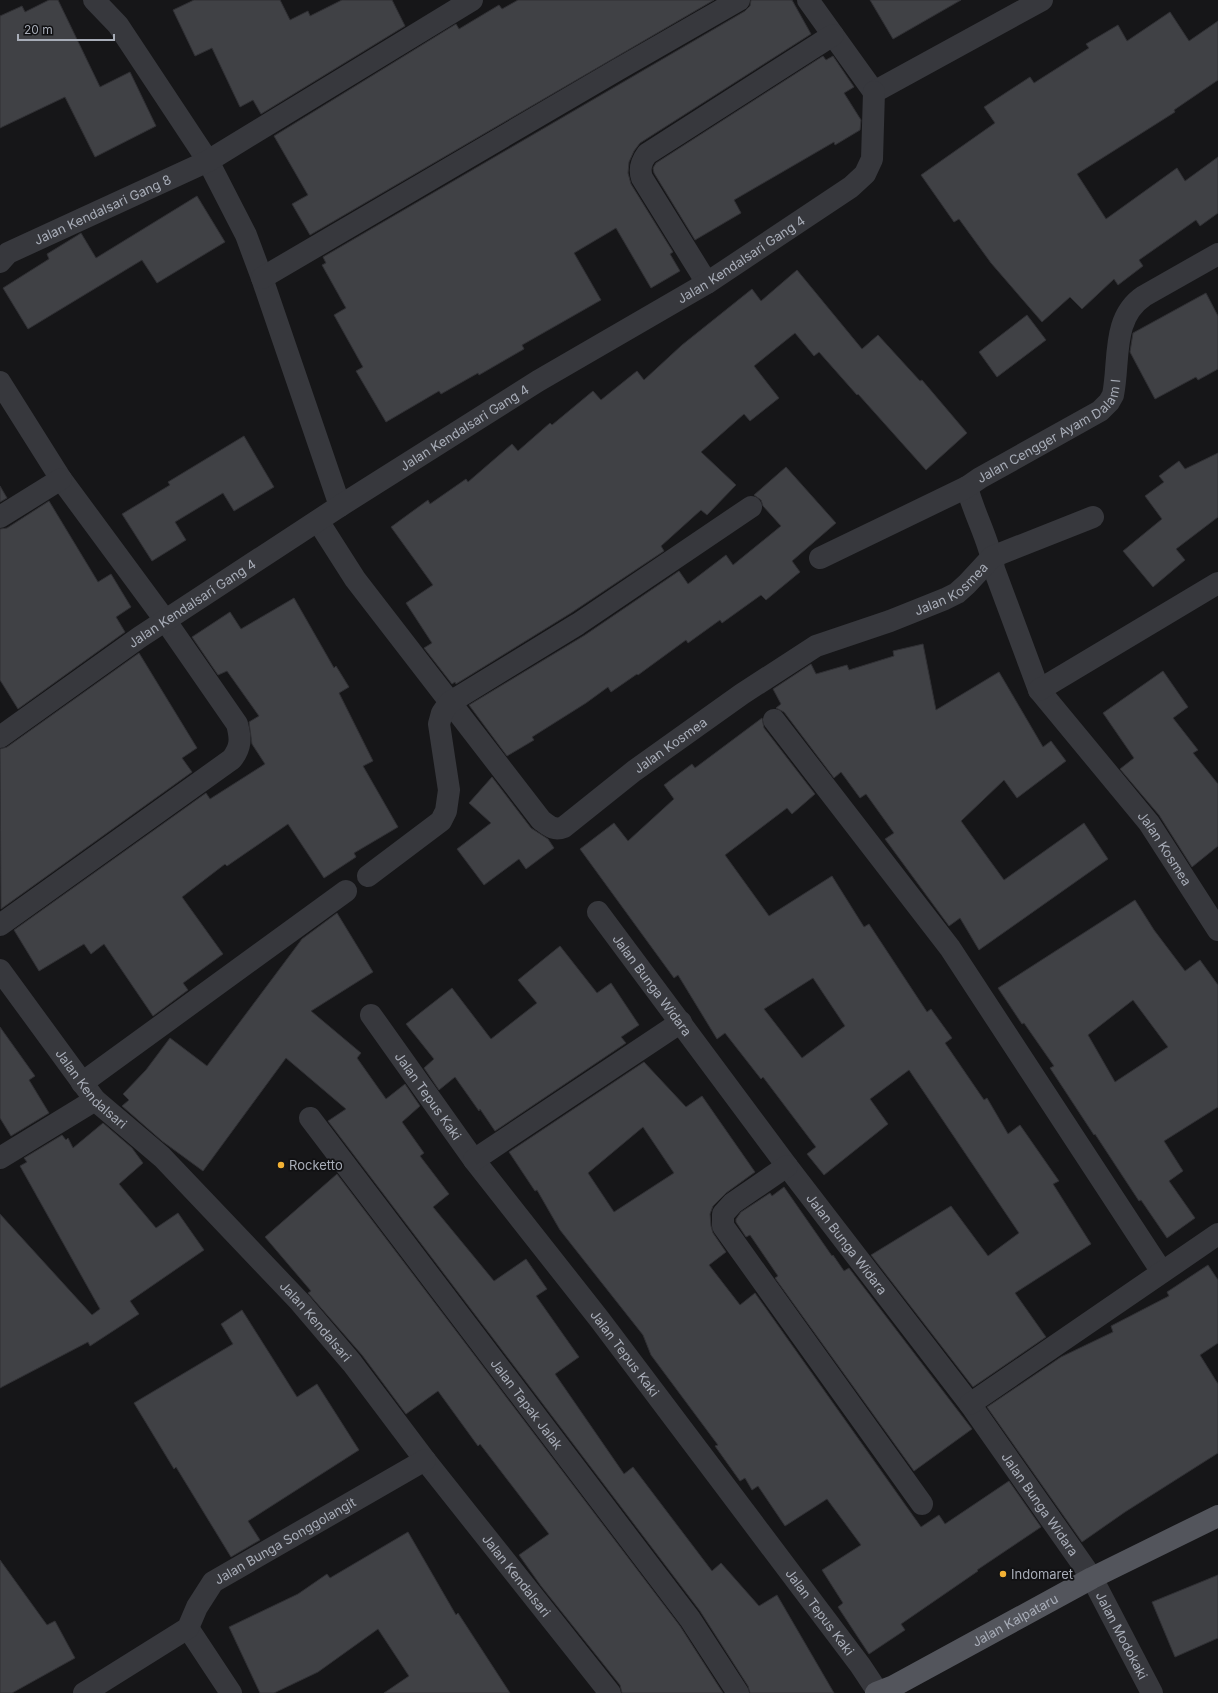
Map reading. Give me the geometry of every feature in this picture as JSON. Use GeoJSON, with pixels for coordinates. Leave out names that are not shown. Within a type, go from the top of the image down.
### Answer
{"type":"FeatureCollection","features":[{"type":"Feature","properties":{"kind":"main road","name":"Jalan Kalpataru"},"geometry":{"type":"LineString","coordinates":[[886,1691],[1092,1578],[1218,1516]]}},
{"type":"Feature","properties":{"kind":"street","name":"Jalan Kendalsari Gang 8"},"geometry":{"type":"LineString","coordinates":[[0,262],[8,253],[208,161],[472,0]]}},
{"type":"Feature","properties":{"kind":"street"},"geometry":{"type":"LineString","coordinates":[[262,278],[739,0]]}},
{"type":"Feature","properties":{"kind":"street"},"geometry":{"type":"LineString","coordinates":[[808,0],[874,92],[1042,0]]}},
{"type":"Feature","properties":{"kind":"street"},"geometry":{"type":"LineString","coordinates":[[102,2],[208,161],[246,235],[340,506]]}},
{"type":"Feature","properties":{"kind":"street"},"geometry":{"type":"LineString","coordinates":[[707,283],[642,178],[640,172],[643,160],[647,154],[833,35]]}},
{"type":"Feature","properties":{"kind":"street","name":"Jalan Kendalsari Gang 4"},"geometry":{"type":"LineString","coordinates":[[0,737],[165,620],[340,506],[538,381],[707,283],[851,188],[865,174],[872,159],[874,92]]}},
{"type":"Feature","properties":{"kind":"street","name":"Jalan Cengger Ayam Dalam I"},"geometry":{"type":"LineString","coordinates":[[820,558],[967,487],[980,478],[1100,411],[1109,402],[1112,395],[1121,328],[1129,310],[1144,296],[1218,254]]}},
{"type":"Feature","properties":{"kind":"street"},"geometry":{"type":"LineString","coordinates":[[0,382],[61,479],[165,620],[237,724],[241,739],[239,749],[232,759],[0,925]]}},
{"type":"Feature","properties":{"kind":"street"},"geometry":{"type":"LineString","coordinates":[[0,517],[61,479]]}},
{"type":"Feature","properties":{"kind":"street"},"geometry":{"type":"LineString","coordinates":[[967,487],[970,500],[993,563],[1093,517]]}},
{"type":"Feature","properties":{"kind":"street"},"geometry":{"type":"LineString","coordinates":[[368,876],[441,821],[444,815],[449,790],[439,724],[442,713],[449,703],[578,624],[751,507]]}},
{"type":"Feature","properties":{"kind":"street"},"geometry":{"type":"LineString","coordinates":[[318,521],[355,578],[449,703]]}},
{"type":"Feature","properties":{"kind":"street","name":"Jalan Kosmea"},"geometry":{"type":"LineString","coordinates":[[449,703],[541,820],[553,828],[564,827],[634,771],[742,694],[816,646],[890,621],[945,599],[958,592],[993,563],[1006,603],[1039,690],[1149,823],[1218,930]]}},
{"type":"Feature","properties":{"kind":"street"},"geometry":{"type":"LineString","coordinates":[[1039,690],[1218,583]]}},
{"type":"Feature","properties":{"kind":"street"},"geometry":{"type":"LineString","coordinates":[[774,720],[950,948],[1162,1272]]}},
{"type":"Feature","properties":{"kind":"street"},"geometry":{"type":"LineString","coordinates":[[82,1083],[346,891]]}},
{"type":"Feature","properties":{"kind":"street","name":"Jalan Bunga Widara"},"geometry":{"type":"LineString","coordinates":[[598,912],[787,1166],[970,1404],[1092,1578]]}},
{"type":"Feature","properties":{"kind":"street","name":"Jalan Kendalsari"},"geometry":{"type":"LineString","coordinates":[[0,970],[95,1100],[162,1157],[300,1302],[352,1363],[424,1460],[610,1693]]}},
{"type":"Feature","properties":{"kind":"street","name":"Jalan Tepus Kaki"},"geometry":{"type":"LineString","coordinates":[[371,1015],[474,1160],[600,1320],[860,1665],[886,1691]]}},
{"type":"Feature","properties":{"kind":"street"},"geometry":{"type":"LineString","coordinates":[[474,1160],[680,1022]]}},
{"type":"Feature","properties":{"kind":"street"},"geometry":{"type":"LineString","coordinates":[[0,1158],[95,1100]]}},
{"type":"Feature","properties":{"kind":"street","name":"Jalan Tapak Jalak"},"geometry":{"type":"LineString","coordinates":[[310,1118],[690,1619],[738,1693]]}},
{"type":"Feature","properties":{"kind":"street"},"geometry":{"type":"LineString","coordinates":[[787,1166],[733,1203],[724,1214],[723,1226],[922,1504]]}},
{"type":"Feature","properties":{"kind":"street"},"geometry":{"type":"LineString","coordinates":[[970,1404],[1218,1234]]}},
{"type":"Feature","properties":{"kind":"street","name":"Jalan Bunga Songgolangit"},"geometry":{"type":"LineString","coordinates":[[188,1628],[196,1607],[213,1582],[424,1460]]}},
{"type":"Feature","properties":{"kind":"street","name":"Jalan Modokaki"},"geometry":{"type":"LineString","coordinates":[[1092,1578],[1152,1693]]}},
{"type":"Feature","properties":{"kind":"street"},"geometry":{"type":"LineString","coordinates":[[84,1693],[188,1628],[231,1693]]}},
{"type":"Feature","properties":{"kind":"building"},"geometry":{"type":"Polygon","coordinates":[[[49,0],[58,0],[100,87],[130,72],[156,126],[95,157],[65,97],[0,128],[0,16],[22,6],[25,12],[49,0]]]}},
{"type":"Feature","properties":{"kind":"building"},"geometry":{"type":"Polygon","coordinates":[[[194,0],[280,0],[290,20],[308,11],[310,16],[342,0],[392,0],[405,26],[261,114],[253,100],[240,107],[212,48],[195,56],[173,10],[194,0]]]}},
{"type":"Feature","properties":{"kind":"building"},"geometry":{"type":"Polygon","coordinates":[[[518,0],[714,0],[310,235],[292,204],[308,195],[274,136],[456,24],[459,29],[499,5],[502,9],[518,0]]]}},
{"type":"Feature","properties":{"kind":"building"},"geometry":{"type":"Polygon","coordinates":[[[751,0],[792,0],[811,34],[640,143],[629,162],[628,173],[631,184],[673,252],[670,254],[680,271],[651,288],[616,228],[574,253],[601,300],[522,345],[524,349],[479,375],[478,373],[441,394],[439,391],[386,422],[356,371],[363,367],[334,315],[346,308],[322,265],[326,263],[323,257],[745,11],[750,6],[751,0]]]}},
{"type":"Feature","properties":{"kind":"building"},"geometry":{"type":"Polygon","coordinates":[[[870,0],[961,0],[893,39],[870,0]]]}},
{"type":"Feature","properties":{"kind":"building"},"geometry":{"type":"Polygon","coordinates":[[[1170,12],[1189,41],[1218,21],[1218,80],[1174,110],[1175,112],[1077,174],[1106,219],[1177,168],[1185,181],[1218,157],[1218,213],[1200,226],[1196,220],[1139,260],[1143,266],[1118,285],[1114,279],[1082,309],[1070,297],[1042,322],[991,263],[959,219],[954,222],[921,175],[995,123],[984,107],[1030,77],[1034,83],[1089,48],[1086,44],[1118,25],[1127,41],[1170,12]]]}},
{"type":"Feature","properties":{"kind":"building"},"geometry":{"type":"Polygon","coordinates":[[[823,56],[826,60],[833,56],[854,87],[844,93],[861,120],[860,130],[835,145],[834,142],[734,200],[741,213],[695,240],[654,173],[653,168],[656,163],[823,56]]]}},
{"type":"Feature","properties":{"kind":"building"},"geometry":{"type":"Polygon","coordinates":[[[197,196],[225,242],[157,283],[142,260],[28,329],[3,288],[49,259],[47,254],[81,233],[96,258],[197,196]]]}},
{"type":"Feature","properties":{"kind":"building"},"geometry":{"type":"Polygon","coordinates":[[[797,270],[862,349],[878,335],[920,381],[922,380],[967,433],[926,470],[819,352],[814,356],[795,333],[754,366],[779,398],[750,421],[744,414],[701,452],[736,485],[707,515],[701,510],[661,546],[664,551],[571,613],[456,684],[455,682],[452,684],[424,648],[432,643],[406,603],[433,585],[391,527],[428,500],[430,504],[466,479],[468,482],[512,444],[518,451],[550,423],[552,425],[593,391],[601,400],[637,371],[644,380],[682,345],[752,289],[761,301],[797,270]]]}},
{"type":"Feature","properties":{"kind":"building"},"geometry":{"type":"Polygon","coordinates":[[[1206,293],[1218,316],[1218,369],[1198,380],[1196,377],[1155,399],[1130,352],[1133,333],[1206,293]]]}},
{"type":"Feature","properties":{"kind":"building"},"geometry":{"type":"Polygon","coordinates":[[[1027,315],[1046,340],[997,377],[979,352],[1027,315]]]}},
{"type":"Feature","properties":{"kind":"building"},"geometry":{"type":"Polygon","coordinates":[[[244,436],[274,487],[234,511],[223,493],[175,522],[186,540],[152,561],[122,514],[170,485],[168,482],[244,436]]]}},
{"type":"Feature","properties":{"kind":"building"},"geometry":{"type":"Polygon","coordinates":[[[1218,453],[1218,517],[1176,549],[1185,560],[1153,587],[1123,551],[1162,519],[1145,496],[1164,482],[1159,476],[1179,461],[1185,469],[1218,453]]]}},
{"type":"Feature","properties":{"kind":"building"},"geometry":{"type":"Polygon","coordinates":[[[786,467],[836,523],[792,561],[800,572],[766,600],[761,595],[722,623],[720,620],[688,643],[686,640],[638,675],[637,674],[611,692],[608,687],[586,703],[532,737],[534,740],[507,756],[469,705],[585,635],[679,571],[688,584],[726,555],[733,565],[781,526],[763,506],[761,500],[754,495],[786,467]]]}},
{"type":"Feature","properties":{"kind":"building"},"geometry":{"type":"Polygon","coordinates":[[[0,486],[7,498],[0,502],[0,486]]]}},
{"type":"Feature","properties":{"kind":"building"},"geometry":{"type":"Polygon","coordinates":[[[49,501],[98,582],[111,574],[131,607],[116,617],[125,632],[18,709],[0,680],[0,529],[7,528],[49,501]]]}},
{"type":"Feature","properties":{"kind":"building"},"geometry":{"type":"Polygon","coordinates":[[[294,598],[334,668],[336,666],[349,687],[339,693],[373,761],[363,766],[398,827],[354,853],[356,857],[324,878],[288,824],[227,866],[225,864],[182,897],[223,954],[183,983],[188,990],[153,1016],[104,944],[91,954],[84,944],[39,971],[14,930],[206,793],[210,799],[265,764],[252,744],[249,722],[259,716],[227,671],[218,675],[192,637],[230,612],[241,629],[294,598]]]}},
{"type":"Feature","properties":{"kind":"building"},"geometry":{"type":"Polygon","coordinates":[[[923,644],[936,710],[999,672],[1043,747],[1051,741],[1066,761],[1017,798],[1004,780],[961,821],[1004,880],[1084,823],[1108,859],[979,950],[960,918],[949,926],[885,839],[894,833],[866,794],[860,798],[841,772],[834,778],[784,712],[776,708],[781,704],[773,689],[811,664],[816,674],[847,665],[849,670],[894,656],[893,651],[923,644]]]}},
{"type":"Feature","properties":{"kind":"building"},"geometry":{"type":"Polygon","coordinates":[[[139,653],[197,748],[182,758],[192,772],[1,909],[0,749],[7,747],[139,653]]]}},
{"type":"Feature","properties":{"kind":"building"},"geometry":{"type":"Polygon","coordinates":[[[1163,671],[1188,707],[1173,718],[1198,750],[1193,753],[1218,784],[1218,846],[1192,867],[1159,815],[1120,769],[1134,758],[1103,713],[1163,671]]]}},
{"type":"Feature","properties":{"kind":"building"},"geometry":{"type":"Polygon","coordinates":[[[762,718],[764,728],[815,794],[792,814],[787,808],[725,855],[769,916],[832,876],[864,927],[869,924],[927,1012],[931,1009],[952,1038],[945,1043],[984,1100],[987,1098],[1008,1134],[1020,1125],[1059,1181],[1053,1184],[1091,1244],[1015,1293],[1046,1337],[973,1387],[871,1255],[951,1206],[988,1256],[1019,1233],[909,1070],[870,1099],[888,1124],[824,1175],[807,1154],[816,1147],[763,1077],[761,1079],[725,1033],[717,1039],[678,975],[674,978],[580,849],[614,823],[628,841],[674,799],[664,785],[692,764],[695,768],[762,718]],[[813,978],[764,1009],[802,1058],[845,1026],[813,978]]]}},
{"type":"Feature","properties":{"kind":"building"},"geometry":{"type":"Polygon","coordinates":[[[492,777],[531,828],[548,839],[554,848],[526,869],[519,859],[484,885],[457,849],[491,823],[469,803],[492,777]]]}},
{"type":"Feature","properties":{"kind":"building"},"geometry":{"type":"Polygon","coordinates":[[[1135,900],[1154,930],[1185,971],[1200,960],[1218,985],[1218,1107],[1164,1141],[1183,1171],[1169,1181],[1195,1218],[1167,1238],[1141,1200],[1139,1201],[1095,1134],[1094,1135],[1050,1068],[1054,1066],[1024,1023],[1022,1024],[998,988],[1135,900]],[[1133,1000],[1088,1035],[1115,1082],[1168,1047],[1133,1000]]]}},
{"type":"Feature","properties":{"kind":"building"},"geometry":{"type":"Polygon","coordinates":[[[337,913],[373,972],[311,1011],[361,1053],[357,1058],[386,1099],[405,1084],[420,1106],[402,1122],[424,1153],[420,1156],[449,1194],[433,1207],[494,1281],[526,1259],[547,1289],[536,1296],[579,1357],[555,1374],[624,1474],[633,1467],[712,1571],[721,1563],[759,1606],[777,1595],[834,1693],[750,1693],[748,1686],[700,1611],[328,1121],[346,1109],[286,1058],[203,1171],[162,1141],[122,1106],[129,1100],[123,1094],[146,1070],[170,1038],[207,1066],[302,939],[337,913]]]}},
{"type":"Feature","properties":{"kind":"building"},"geometry":{"type":"Polygon","coordinates":[[[560,946],[597,993],[611,983],[639,1025],[621,1037],[626,1043],[495,1131],[455,1077],[439,1090],[424,1068],[434,1059],[406,1024],[452,988],[491,1039],[537,1003],[518,980],[560,946]]]}},
{"type":"Feature","properties":{"kind":"building"},"geometry":{"type":"Polygon","coordinates":[[[0,1027],[35,1076],[29,1080],[49,1113],[11,1136],[0,1118],[0,1027]]]}},
{"type":"Feature","properties":{"kind":"building"},"geometry":{"type":"Polygon","coordinates":[[[644,1062],[686,1107],[702,1096],[755,1172],[726,1193],[713,1206],[710,1214],[713,1233],[726,1252],[709,1265],[740,1305],[755,1293],[921,1527],[939,1515],[945,1524],[1009,1481],[1041,1527],[901,1624],[905,1630],[869,1654],[838,1607],[843,1603],[822,1570],[861,1545],[827,1499],[785,1526],[758,1486],[752,1490],[745,1478],[740,1481],[715,1446],[718,1445],[651,1355],[643,1335],[560,1230],[537,1190],[535,1191],[509,1152],[644,1062]],[[643,1127],[588,1173],[614,1212],[674,1173],[643,1127]]]}},
{"type":"Feature","properties":{"kind":"building"},"geometry":{"type":"Polygon","coordinates":[[[103,1123],[132,1148],[143,1163],[119,1184],[156,1228],[178,1213],[204,1250],[130,1301],[139,1314],[90,1346],[88,1342],[0,1388],[0,1214],[92,1315],[100,1309],[20,1166],[27,1162],[24,1158],[62,1135],[66,1140],[68,1138],[73,1148],[103,1123]]]}},
{"type":"Feature","properties":{"kind":"building"},"geometry":{"type":"Polygon","coordinates":[[[337,1174],[680,1626],[723,1693],[622,1693],[620,1685],[541,1586],[519,1555],[549,1534],[480,1444],[478,1446],[438,1391],[406,1414],[362,1355],[308,1293],[311,1291],[265,1237],[337,1174]]]}},
{"type":"Feature","properties":{"kind":"building"},"geometry":{"type":"Polygon","coordinates":[[[784,1187],[832,1256],[833,1255],[844,1271],[849,1268],[972,1429],[914,1471],[775,1278],[778,1276],[750,1235],[746,1237],[736,1222],[736,1219],[741,1212],[770,1193],[772,1196],[784,1187]]]}},
{"type":"Feature","properties":{"kind":"building"},"geometry":{"type":"Polygon","coordinates":[[[1208,1265],[1218,1280],[1218,1343],[1200,1355],[1218,1384],[1218,1453],[1125,1512],[1082,1542],[987,1407],[1061,1357],[1113,1332],[1111,1326],[1169,1296],[1167,1292],[1208,1265]]]}},
{"type":"Feature","properties":{"kind":"building"},"geometry":{"type":"Polygon","coordinates":[[[242,1310],[297,1397],[317,1384],[359,1450],[248,1521],[260,1540],[231,1557],[176,1467],[174,1469],[134,1403],[233,1344],[221,1324],[242,1310]]]}},
{"type":"Feature","properties":{"kind":"building"},"geometry":{"type":"Polygon","coordinates":[[[408,1532],[456,1615],[458,1613],[510,1693],[384,1693],[409,1676],[378,1629],[318,1672],[274,1693],[260,1693],[229,1627],[298,1594],[327,1574],[330,1578],[408,1532]]]}},
{"type":"Feature","properties":{"kind":"building"},"geometry":{"type":"Polygon","coordinates":[[[0,1560],[47,1625],[55,1621],[75,1658],[12,1693],[0,1693],[0,1560]]]}},
{"type":"Feature","properties":{"kind":"building"},"geometry":{"type":"Polygon","coordinates":[[[1218,1575],[1218,1638],[1175,1657],[1152,1602],[1218,1575]]]}},
{"type":"Feature","properties":{"kind":"place","name":"Rocketto"},"geometry":{"type":"Point","coordinates":[281,1165]}},
{"type":"Feature","properties":{"kind":"place","name":"Indomaret"},"geometry":{"type":"Point","coordinates":[1003,1574]}}]}
